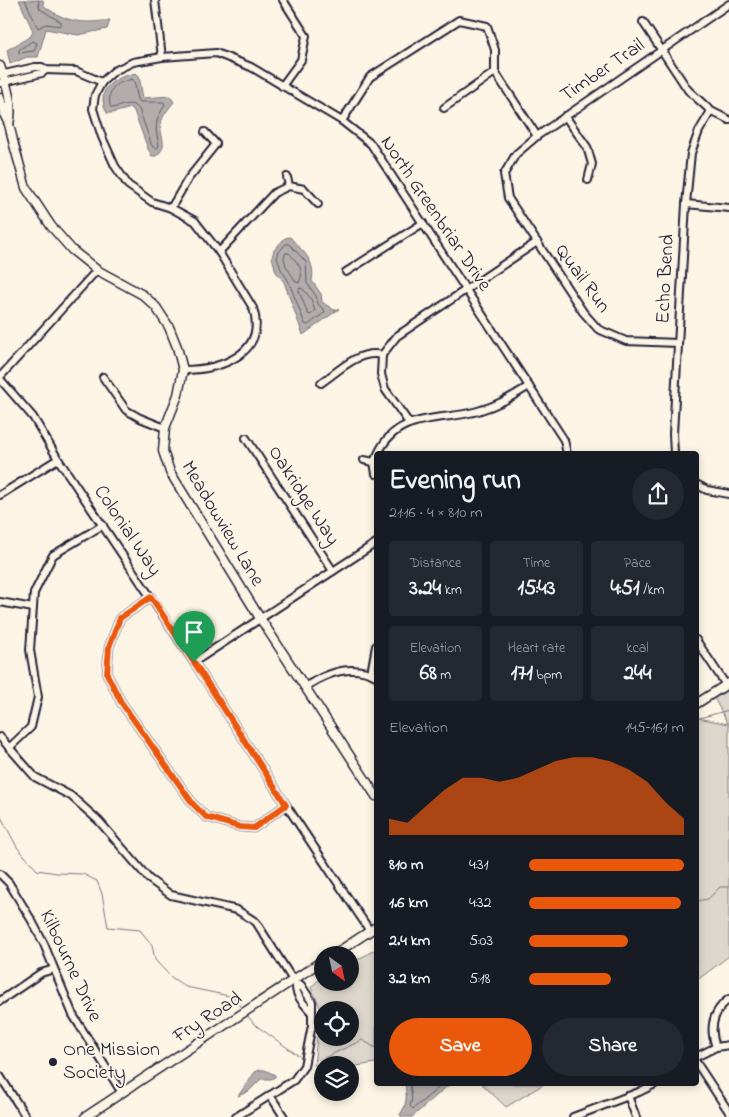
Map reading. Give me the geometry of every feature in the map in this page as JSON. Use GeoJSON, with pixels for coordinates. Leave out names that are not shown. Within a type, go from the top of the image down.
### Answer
{"type":"FeatureCollection","features":[{"type":"Feature","properties":{"kind":"street"},"geometry":{"type":"LineString","coordinates":[[155,0],[162,57]]}},
{"type":"Feature","properties":{"kind":"street"},"geometry":{"type":"LineString","coordinates":[[282,86],[300,60],[306,36],[283,0]]}},
{"type":"Feature","properties":{"kind":"street","name":"Timber Trail"},"geometry":{"type":"LineString","coordinates":[[504,174],[516,154],[538,136],[729,4]]}},
{"type":"Feature","properties":{"kind":"street"},"geometry":{"type":"LineString","coordinates":[[342,121],[370,77],[459,20],[487,26],[495,50],[495,72],[538,136]]}},
{"type":"Feature","properties":{"kind":"street"},"geometry":{"type":"LineString","coordinates":[[643,22],[688,90],[712,111],[729,120]]}},
{"type":"Feature","properties":{"kind":"street","name":"North Greenbriar Drive"},"geometry":{"type":"LineString","coordinates":[[102,82],[114,71],[134,62],[162,57],[216,53],[251,67],[342,121],[371,144],[564,440],[566,451]]}},
{"type":"Feature","properties":{"kind":"street","name":"Meadowview Lane"},"geometry":{"type":"LineString","coordinates":[[0,66],[11,116],[9,124]]}},
{"type":"Feature","properties":{"kind":"street"},"geometry":{"type":"LineString","coordinates":[[2,78],[42,73],[46,70],[76,71],[102,82],[95,95],[93,108],[102,137],[115,166],[128,185],[152,202],[171,208],[195,221],[219,252],[253,308],[257,330],[250,346],[233,359],[210,367],[183,370]]}},
{"type":"Feature","properties":{"kind":"street"},"geometry":{"type":"LineString","coordinates":[[444,108],[495,72]]}},
{"type":"Feature","properties":{"kind":"street","name":"Meadowview Lane"},"geometry":{"type":"LineString","coordinates":[[0,98],[26,188],[51,226],[72,250],[97,270],[143,295],[156,308],[169,328],[183,370],[174,408],[165,428],[163,452],[170,472],[260,619],[374,793]]}},
{"type":"Feature","properties":{"kind":"street","name":"Echo Bend"},"geometry":{"type":"LineString","coordinates":[[674,451],[673,434],[686,204],[691,153],[699,131],[712,111]]}},
{"type":"Feature","properties":{"kind":"street"},"geometry":{"type":"LineString","coordinates":[[566,116],[587,146],[592,164],[588,180]]}},
{"type":"Feature","properties":{"kind":"street"},"geometry":{"type":"LineString","coordinates":[[171,208],[188,179],[216,144],[206,132]]}},
{"type":"Feature","properties":{"kind":"street","name":"Quail Run"},"geometry":{"type":"LineString","coordinates":[[504,174],[508,198],[583,312],[598,329],[626,341],[678,344]]}},
{"type":"Feature","properties":{"kind":"street"},"geometry":{"type":"LineString","coordinates":[[287,177],[289,186]]}},
{"type":"Feature","properties":{"kind":"street"},"geometry":{"type":"LineString","coordinates":[[219,252],[274,193],[289,186],[304,189],[318,204]]}},
{"type":"Feature","properties":{"kind":"street"},"geometry":{"type":"LineString","coordinates":[[686,204],[729,208]]}},
{"type":"Feature","properties":{"kind":"street"},"geometry":{"type":"LineString","coordinates":[[346,272],[423,223]]}},
{"type":"Feature","properties":{"kind":"street"},"geometry":{"type":"LineString","coordinates":[[408,423],[385,390],[381,374],[382,355],[398,336],[537,242]]}},
{"type":"Feature","properties":{"kind":"street"},"geometry":{"type":"LineString","coordinates":[[0,378],[97,270]]}},
{"type":"Feature","properties":{"kind":"street"},"geometry":{"type":"LineString","coordinates":[[321,383],[363,354],[375,353],[382,355]]}},
{"type":"Feature","properties":{"kind":"street"},"geometry":{"type":"LineString","coordinates":[[103,376],[126,410],[165,428]]}},
{"type":"Feature","properties":{"kind":"street","name":"Colonial Way"},"geometry":{"type":"LineString","coordinates":[[0,378],[33,416],[58,459],[194,662],[286,805],[373,929]]}},
{"type":"Feature","properties":{"kind":"street"},"geometry":{"type":"LineString","coordinates":[[380,451],[386,439],[396,429],[408,423],[476,412],[499,405],[529,386]]}},
{"type":"Feature","properties":{"kind":"street","name":"Oakridge Way"},"geometry":{"type":"LineString","coordinates":[[246,438],[333,571]]}},
{"type":"Feature","properties":{"kind":"street"},"geometry":{"type":"LineString","coordinates":[[0,496],[58,459]]}},
{"type":"Feature","properties":{"kind":"street"},"geometry":{"type":"LineString","coordinates":[[364,460],[374,460]]}},
{"type":"Feature","properties":{"kind":"street"},"geometry":{"type":"LineString","coordinates":[[699,486],[707,490],[729,496]]}},
{"type":"Feature","properties":{"kind":"street"},"geometry":{"type":"LineString","coordinates":[[9,748],[31,727],[38,697],[30,650],[34,593],[53,555],[103,525]]}},
{"type":"Feature","properties":{"kind":"street"},"geometry":{"type":"LineString","coordinates":[[194,662],[374,544]]}},
{"type":"Feature","properties":{"kind":"street"},"geometry":{"type":"LineString","coordinates":[[151,597],[120,618],[109,647],[107,674],[121,702],[193,804],[206,817],[240,827],[254,828],[286,805]]}},
{"type":"Feature","properties":{"kind":"street"},"geometry":{"type":"LineString","coordinates":[[0,602],[33,608]]}},
{"type":"Feature","properties":{"kind":"street"},"geometry":{"type":"LineString","coordinates":[[699,648],[728,684],[699,702]]}},
{"type":"Feature","properties":{"kind":"street"},"geometry":{"type":"LineString","coordinates":[[305,687],[321,676],[337,672],[353,670],[374,674]]}},
{"type":"Feature","properties":{"kind":"street"},"geometry":{"type":"LineString","coordinates":[[0,737],[35,778],[71,796],[99,821],[149,879],[172,895],[237,910],[256,922],[295,983],[295,991],[312,1013],[312,1025],[304,1066],[294,1080],[236,1117]]}},
{"type":"Feature","properties":{"kind":"street","name":"Kilbourne Drive"},"geometry":{"type":"LineString","coordinates":[[2,876],[32,921],[76,1021],[122,1093]]}},
{"type":"Feature","properties":{"kind":"street"},"geometry":{"type":"LineString","coordinates":[[347,946],[373,929]]}},
{"type":"Feature","properties":{"kind":"street","name":"Fry Road"},"geometry":{"type":"LineString","coordinates":[[85,1117],[295,983],[314,968]]}},
{"type":"Feature","properties":{"kind":"street"},"geometry":{"type":"LineString","coordinates":[[0,1001],[41,974],[54,969]]}},
{"type":"Feature","properties":{"kind":"street"},"geometry":{"type":"LineString","coordinates":[[716,1047],[712,1031],[713,1020],[720,1007],[729,999]]}},
{"type":"Feature","properties":{"kind":"street"},"geometry":{"type":"LineString","coordinates":[[699,1056],[716,1047],[729,1045]]}},
{"type":"Feature","properties":{"kind":"street"},"geometry":{"type":"LineString","coordinates":[[699,1067],[729,1112]]}},
{"type":"Feature","properties":{"kind":"street"},"geometry":{"type":"LineString","coordinates":[[0,1076],[26,1117]]}},
{"type":"Feature","properties":{"kind":"street"},"geometry":{"type":"LineString","coordinates":[[573,1117],[650,1086]]}},
{"type":"Feature","properties":{"kind":"street"},"geometry":{"type":"LineString","coordinates":[[270,1096],[284,1117]]}},
{"type":"Feature","properties":{"kind":"street"},"geometry":{"type":"LineString","coordinates":[[628,1096],[636,1117]]}},
{"type":"Feature","properties":{"kind":"shaded area"},"geometry":{"type":"Polygon","coordinates":[[[729,683],[729,956],[699,979],[699,718],[728,724],[712,694],[729,683]]]}},
{"type":"Feature","properties":{"kind":"shaded area"},"geometry":{"type":"Polygon","coordinates":[[[374,950],[374,1063],[359,1066],[359,1056],[315,1056],[316,1046],[359,1046],[359,1001],[317,1001],[311,987],[314,984],[314,991],[359,991],[359,959],[374,950]]]}},
{"type":"Feature","properties":{"kind":"shaded area"},"geometry":{"type":"Polygon","coordinates":[[[484,1086],[541,1086],[506,1107],[484,1086]]]}},
{"type":"Feature","properties":{"kind":"water"},"geometry":{"type":"Polygon","coordinates":[[[19,0],[43,0],[44,6],[52,12],[76,21],[110,20],[107,29],[78,35],[46,29],[38,57],[27,57],[10,64],[7,50],[31,36],[33,31],[19,0]]]}},
{"type":"Feature","properties":{"kind":"water"},"geometry":{"type":"Polygon","coordinates":[[[136,73],[139,76],[143,98],[170,96],[174,102],[166,112],[161,123],[163,144],[156,156],[152,156],[148,149],[134,111],[131,108],[107,113],[104,104],[103,97],[109,85],[121,77],[136,73]]]}},
{"type":"Feature","properties":{"kind":"water"},"geometry":{"type":"Polygon","coordinates":[[[290,237],[304,252],[310,262],[313,274],[312,281],[321,294],[322,302],[334,310],[339,309],[303,335],[284,282],[276,272],[272,257],[274,250],[285,238],[290,237]]]}},
{"type":"Feature","properties":{"kind":"water"},"geometry":{"type":"Polygon","coordinates":[[[265,1070],[275,1075],[275,1077],[261,1079],[249,1091],[238,1096],[255,1072],[265,1070]]]}},
{"type":"Feature","properties":{"kind":"water"},"geometry":{"type":"Polygon","coordinates":[[[405,1086],[448,1086],[412,1117],[402,1117],[400,1115],[406,1100],[405,1086]]]}},
{"type":"Feature","properties":{"kind":"waterway"},"geometry":{"type":"LineString","coordinates":[[699,718],[729,710]]}},
{"type":"Feature","properties":{"kind":"waterway"},"geometry":{"type":"LineString","coordinates":[[0,815],[17,847],[37,870],[83,874],[97,881],[102,894],[108,927],[140,930],[152,945],[155,960],[171,977],[186,987],[234,997],[243,1009]]}},
{"type":"Feature","properties":{"kind":"waterway"},"geometry":{"type":"LineString","coordinates":[[699,900],[708,899],[720,887],[729,887]]}},
{"type":"Feature","properties":{"kind":"waterway"},"geometry":{"type":"LineString","coordinates":[[247,1015],[254,1024],[299,1056]]}},
{"type":"Feature","properties":{"kind":"waterway"},"geometry":{"type":"LineString","coordinates":[[328,1056],[362,1040],[374,1047]]}},
{"type":"Feature","properties":{"kind":"place","name":"One Mission Society"},"geometry":{"type":"Point","coordinates":[53,1062]}},
{"type":"Feature","properties":{"kind":"route"},"geometry":{"type":"LineString","coordinates":[[151,597],[194,662],[286,805],[254,828],[240,827],[206,817],[193,804],[121,702],[107,674],[109,647],[120,618],[151,597]]}}]}
